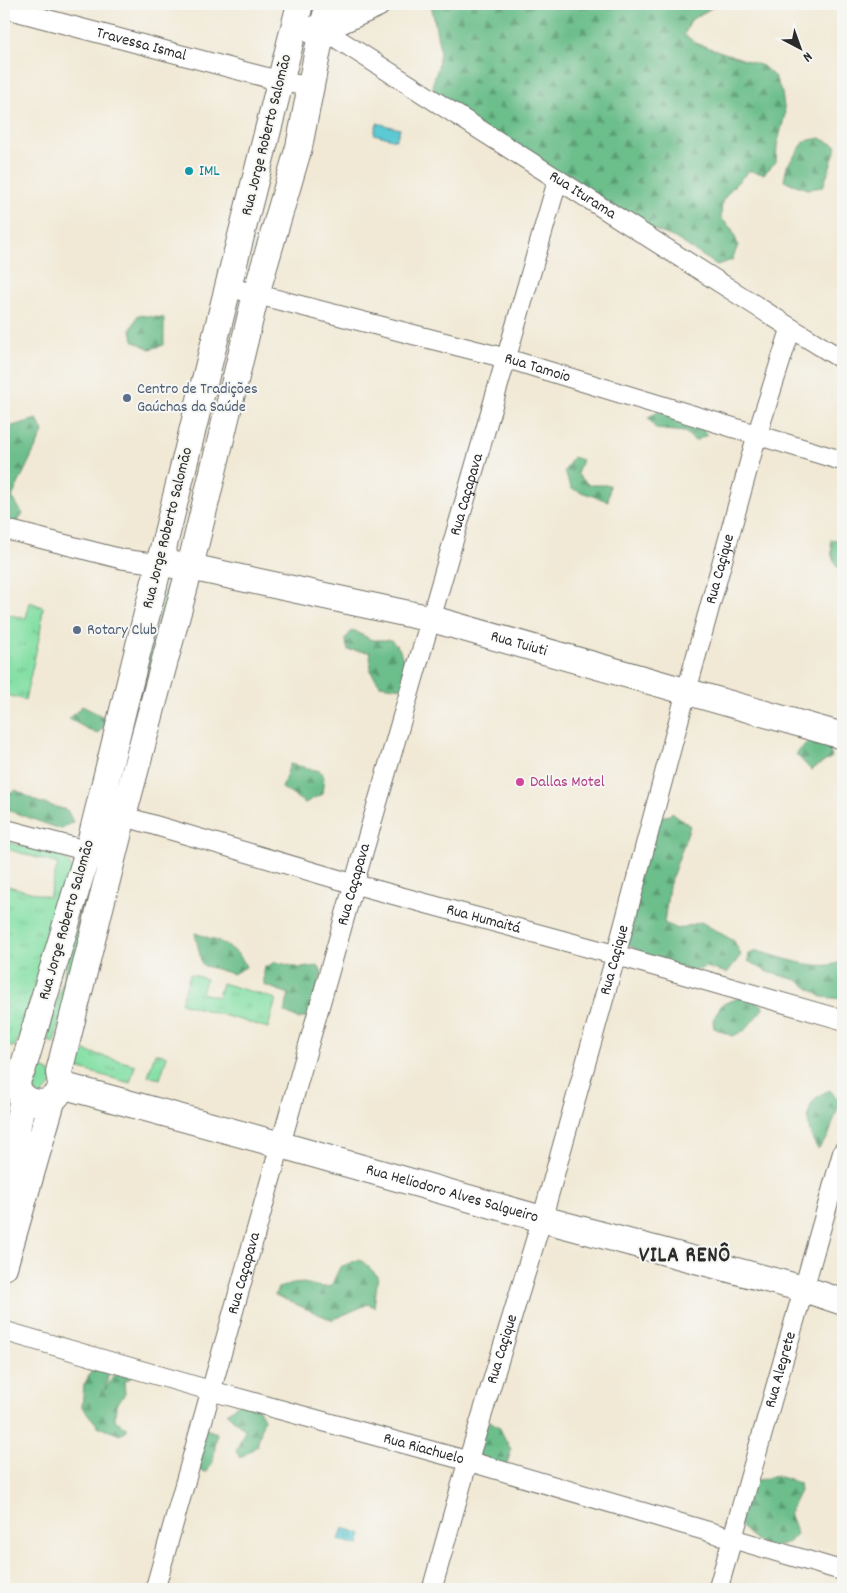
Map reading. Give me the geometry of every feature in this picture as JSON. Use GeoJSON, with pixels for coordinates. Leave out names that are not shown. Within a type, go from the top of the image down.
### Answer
{"type":"FeatureCollection","features":[{"type":"Feature","properties":{"kind":"main road","name":"Rua Jorge Roberto Salomão"},"geometry":{"type":"LineString","coordinates":[[4,1266],[17,1079],[88,851],[300,4]]}},
{"type":"Feature","properties":{"kind":"main road","name":"Rua Jorge Roberto Salomão"},"geometry":{"type":"LineString","coordinates":[[4,1266],[58,1085],[124,816],[190,567],[256,294],[299,147],[322,29],[329,4]]}},
{"type":"Feature","properties":{"kind":"main road"},"geometry":{"type":"LineString","coordinates":[[293,32],[322,29],[377,4]]}},
{"type":"Feature","properties":{"kind":"main road","name":"Rua Tuiuti"},"geometry":{"type":"LineString","coordinates":[[159,564],[190,567],[432,619],[686,693],[843,736]]}},
{"type":"Feature","properties":{"kind":"main road"},"geometry":{"type":"LineString","coordinates":[[38,1060],[47,1061],[54,1066],[58,1085],[47,1102],[39,1104],[30,1102],[17,1079],[30,1062],[38,1060]]}},
{"type":"Feature","properties":{"kind":"main road","name":"Rua Heliodoro Alves Salgueiro"},"geometry":{"type":"LineString","coordinates":[[58,1085],[281,1145],[542,1219],[804,1289],[843,1302]]}},
{"type":"Feature","properties":{"kind":"street","name":"Travessa Ismal"},"geometry":{"type":"LineString","coordinates":[[4,8],[310,87]]}},
{"type":"Feature","properties":{"kind":"street","name":"Rua Iturama"},"geometry":{"type":"LineString","coordinates":[[322,29],[843,360]]}},
{"type":"Feature","properties":{"kind":"street","name":"Rua Caçapava"},"geometry":{"type":"LineString","coordinates":[[155,1589],[354,884],[558,179]]}},
{"type":"Feature","properties":{"kind":"street","name":"Rua Tamoio"},"geometry":{"type":"LineString","coordinates":[[228,287],[505,358],[843,461]]}},
{"type":"Feature","properties":{"kind":"street","name":"Rua Caçique"},"geometry":{"type":"LineString","coordinates":[[432,1589],[468,1461],[542,1219],[757,436],[791,328]]}},
{"type":"Feature","properties":{"kind":"street"},"geometry":{"type":"LineString","coordinates":[[4,529],[122,559],[159,564]]}},
{"type":"Feature","properties":{"kind":"street","name":"Rua Humaitá"},"geometry":{"type":"LineString","coordinates":[[124,816],[354,884],[616,955],[843,1020]]}},
{"type":"Feature","properties":{"kind":"street"},"geometry":{"type":"LineString","coordinates":[[4,829],[88,851]]}},
{"type":"Feature","properties":{"kind":"street","name":"Rua Alegrete"},"geometry":{"type":"LineString","coordinates":[[718,1589],[843,1151]]}},
{"type":"Feature","properties":{"kind":"street","name":"Rua Riachuelo"},"geometry":{"type":"LineString","coordinates":[[4,1331],[212,1392],[468,1461],[843,1570]]}},
{"type":"Feature","properties":{"kind":"green space"},"geometry":{"type":"Polygon","coordinates":[[[431,4],[718,4],[691,20],[684,35],[698,44],[763,66],[775,77],[782,93],[785,114],[777,146],[776,162],[764,174],[749,171],[731,189],[722,202],[721,218],[732,229],[738,245],[732,260],[717,265],[675,238],[644,226],[435,100],[433,83],[438,67],[440,50],[431,4]]]}},
{"type":"Feature","properties":{"kind":"green space"},"geometry":{"type":"Polygon","coordinates":[[[820,138],[837,146],[823,187],[808,189],[784,181],[787,166],[805,141],[820,138]]]}},
{"type":"Feature","properties":{"kind":"green space"},"geometry":{"type":"Polygon","coordinates":[[[138,315],[164,318],[164,345],[150,349],[133,341],[131,329],[138,315]]]}},
{"type":"Feature","properties":{"kind":"green space"},"geometry":{"type":"Polygon","coordinates":[[[661,411],[700,426],[707,435],[695,441],[685,432],[656,429],[648,417],[661,411]]]}},
{"type":"Feature","properties":{"kind":"green space"},"geometry":{"type":"Polygon","coordinates":[[[37,419],[43,432],[12,497],[23,514],[14,525],[4,527],[4,444],[12,426],[37,419]]]}},
{"type":"Feature","properties":{"kind":"green space"},"geometry":{"type":"Polygon","coordinates":[[[573,457],[582,460],[577,474],[589,485],[610,485],[608,501],[572,489],[564,472],[573,457]]]}},
{"type":"Feature","properties":{"kind":"green space"},"geometry":{"type":"Polygon","coordinates":[[[843,539],[843,568],[837,567],[832,556],[831,540],[843,539]]]}},
{"type":"Feature","properties":{"kind":"green space"},"geometry":{"type":"Polygon","coordinates":[[[169,577],[176,579],[54,1043],[47,1041],[169,577]]]}},
{"type":"Feature","properties":{"kind":"green space"},"geometry":{"type":"Polygon","coordinates":[[[30,602],[43,607],[40,634],[25,700],[4,694],[4,614],[26,618],[30,602]]]}},
{"type":"Feature","properties":{"kind":"green space"},"geometry":{"type":"Polygon","coordinates":[[[353,630],[372,640],[391,640],[399,648],[410,678],[403,688],[380,685],[371,672],[370,652],[348,650],[345,639],[353,630]]]}},
{"type":"Feature","properties":{"kind":"green space"},"geometry":{"type":"Polygon","coordinates":[[[82,706],[100,715],[108,722],[97,734],[69,719],[82,706]]]}},
{"type":"Feature","properties":{"kind":"green space"},"geometry":{"type":"Polygon","coordinates":[[[817,732],[825,736],[832,757],[811,770],[796,754],[817,732]]]}},
{"type":"Feature","properties":{"kind":"green space"},"geometry":{"type":"Polygon","coordinates":[[[290,764],[320,771],[324,777],[322,794],[305,803],[282,788],[290,764]]]}},
{"type":"Feature","properties":{"kind":"green space"},"geometry":{"type":"Polygon","coordinates":[[[16,790],[38,802],[67,810],[73,822],[60,829],[10,811],[5,806],[4,798],[16,790]]]}},
{"type":"Feature","properties":{"kind":"green space"},"geometry":{"type":"Polygon","coordinates":[[[672,812],[690,826],[669,886],[664,923],[678,929],[701,922],[734,941],[741,955],[727,973],[706,967],[693,971],[658,962],[627,944],[632,932],[637,879],[658,817],[670,815],[672,812]]]}},
{"type":"Feature","properties":{"kind":"green space"},"geometry":{"type":"Polygon","coordinates":[[[4,841],[60,856],[69,863],[72,869],[19,1037],[15,1046],[12,1047],[4,1045],[4,885],[49,897],[58,864],[4,848],[4,841]]]}},
{"type":"Feature","properties":{"kind":"green space"},"geometry":{"type":"Polygon","coordinates":[[[195,933],[218,941],[232,949],[243,960],[246,967],[233,974],[202,965],[195,933]]]}},
{"type":"Feature","properties":{"kind":"green space"},"geometry":{"type":"Polygon","coordinates":[[[757,951],[812,965],[834,964],[843,961],[843,999],[822,997],[797,980],[768,972],[748,961],[749,954],[757,951]]]}},
{"type":"Feature","properties":{"kind":"green space"},"geometry":{"type":"Polygon","coordinates":[[[276,962],[300,968],[318,966],[322,972],[309,1016],[298,1019],[284,1012],[289,994],[264,985],[264,968],[276,962]]]}},
{"type":"Feature","properties":{"kind":"green space"},"geometry":{"type":"Polygon","coordinates":[[[190,974],[206,979],[202,993],[218,997],[222,983],[276,999],[268,1028],[181,1003],[190,974]]]}},
{"type":"Feature","properties":{"kind":"green space"},"geometry":{"type":"Polygon","coordinates":[[[746,995],[762,1005],[763,1009],[744,1031],[732,1036],[714,1028],[713,1020],[721,1005],[746,995]]]}},
{"type":"Feature","properties":{"kind":"green space"},"geometry":{"type":"Polygon","coordinates":[[[78,1049],[135,1065],[130,1083],[73,1067],[78,1049]]]}},
{"type":"Feature","properties":{"kind":"green space"},"geometry":{"type":"Polygon","coordinates":[[[155,1053],[167,1056],[160,1079],[148,1076],[155,1053]]]}},
{"type":"Feature","properties":{"kind":"green space"},"geometry":{"type":"Polygon","coordinates":[[[38,1067],[49,1071],[54,1082],[40,1097],[25,1078],[33,1069],[38,1067]]]}},
{"type":"Feature","properties":{"kind":"green space"},"geometry":{"type":"Polygon","coordinates":[[[830,1090],[840,1102],[828,1137],[818,1149],[808,1124],[809,1110],[816,1098],[830,1090]]]}},
{"type":"Feature","properties":{"kind":"green space"},"geometry":{"type":"Polygon","coordinates":[[[360,1259],[378,1276],[374,1307],[368,1304],[332,1320],[275,1295],[278,1288],[302,1283],[323,1287],[331,1286],[340,1267],[360,1259]]]}},
{"type":"Feature","properties":{"kind":"green space"},"geometry":{"type":"Polygon","coordinates":[[[117,1369],[133,1376],[124,1382],[125,1394],[116,1405],[115,1420],[128,1429],[120,1435],[99,1427],[82,1407],[84,1385],[92,1370],[109,1371],[105,1390],[117,1369]]]}},
{"type":"Feature","properties":{"kind":"green space"},"geometry":{"type":"Polygon","coordinates":[[[238,1404],[256,1404],[264,1418],[257,1446],[240,1458],[236,1451],[245,1430],[227,1413],[238,1404]]]}},
{"type":"Feature","properties":{"kind":"green space"},"geometry":{"type":"Polygon","coordinates":[[[490,1421],[499,1427],[511,1450],[506,1467],[480,1462],[475,1443],[490,1421]]]}},
{"type":"Feature","properties":{"kind":"green space"},"geometry":{"type":"Polygon","coordinates":[[[206,1429],[217,1433],[213,1462],[207,1472],[200,1471],[197,1436],[206,1429]]]}},
{"type":"Feature","properties":{"kind":"green space"},"geometry":{"type":"Polygon","coordinates":[[[777,1476],[799,1483],[800,1491],[789,1513],[797,1534],[785,1544],[771,1547],[753,1538],[738,1524],[753,1481],[777,1476]]]}},
{"type":"Feature","properties":{"kind":"water"},"geometry":{"type":"Polygon","coordinates":[[[377,123],[400,129],[396,140],[374,134],[377,123]]]}},
{"type":"Feature","properties":{"kind":"water"},"geometry":{"type":"Polygon","coordinates":[[[343,1528],[362,1534],[359,1545],[339,1540],[343,1528]]]}},
{"type":"Feature","properties":{"kind":"place","name":"IML"},"geometry":{"type":"Point","coordinates":[189,171]}},
{"type":"Feature","properties":{"kind":"place","name":"Centro de Tradições Gaúchas da Saúde"},"geometry":{"type":"Point","coordinates":[127,398]}},
{"type":"Feature","properties":{"kind":"place","name":"Rotary Club"},"geometry":{"type":"Point","coordinates":[77,630]}},
{"type":"Feature","properties":{"kind":"place","name":"Dallas Motel"},"geometry":{"type":"Point","coordinates":[520,782]}},
{"type":"Feature","properties":{"kind":"district","name":"VILA RENÔ"},"geometry":{"type":"Point","coordinates":[685,1257]}}]}
